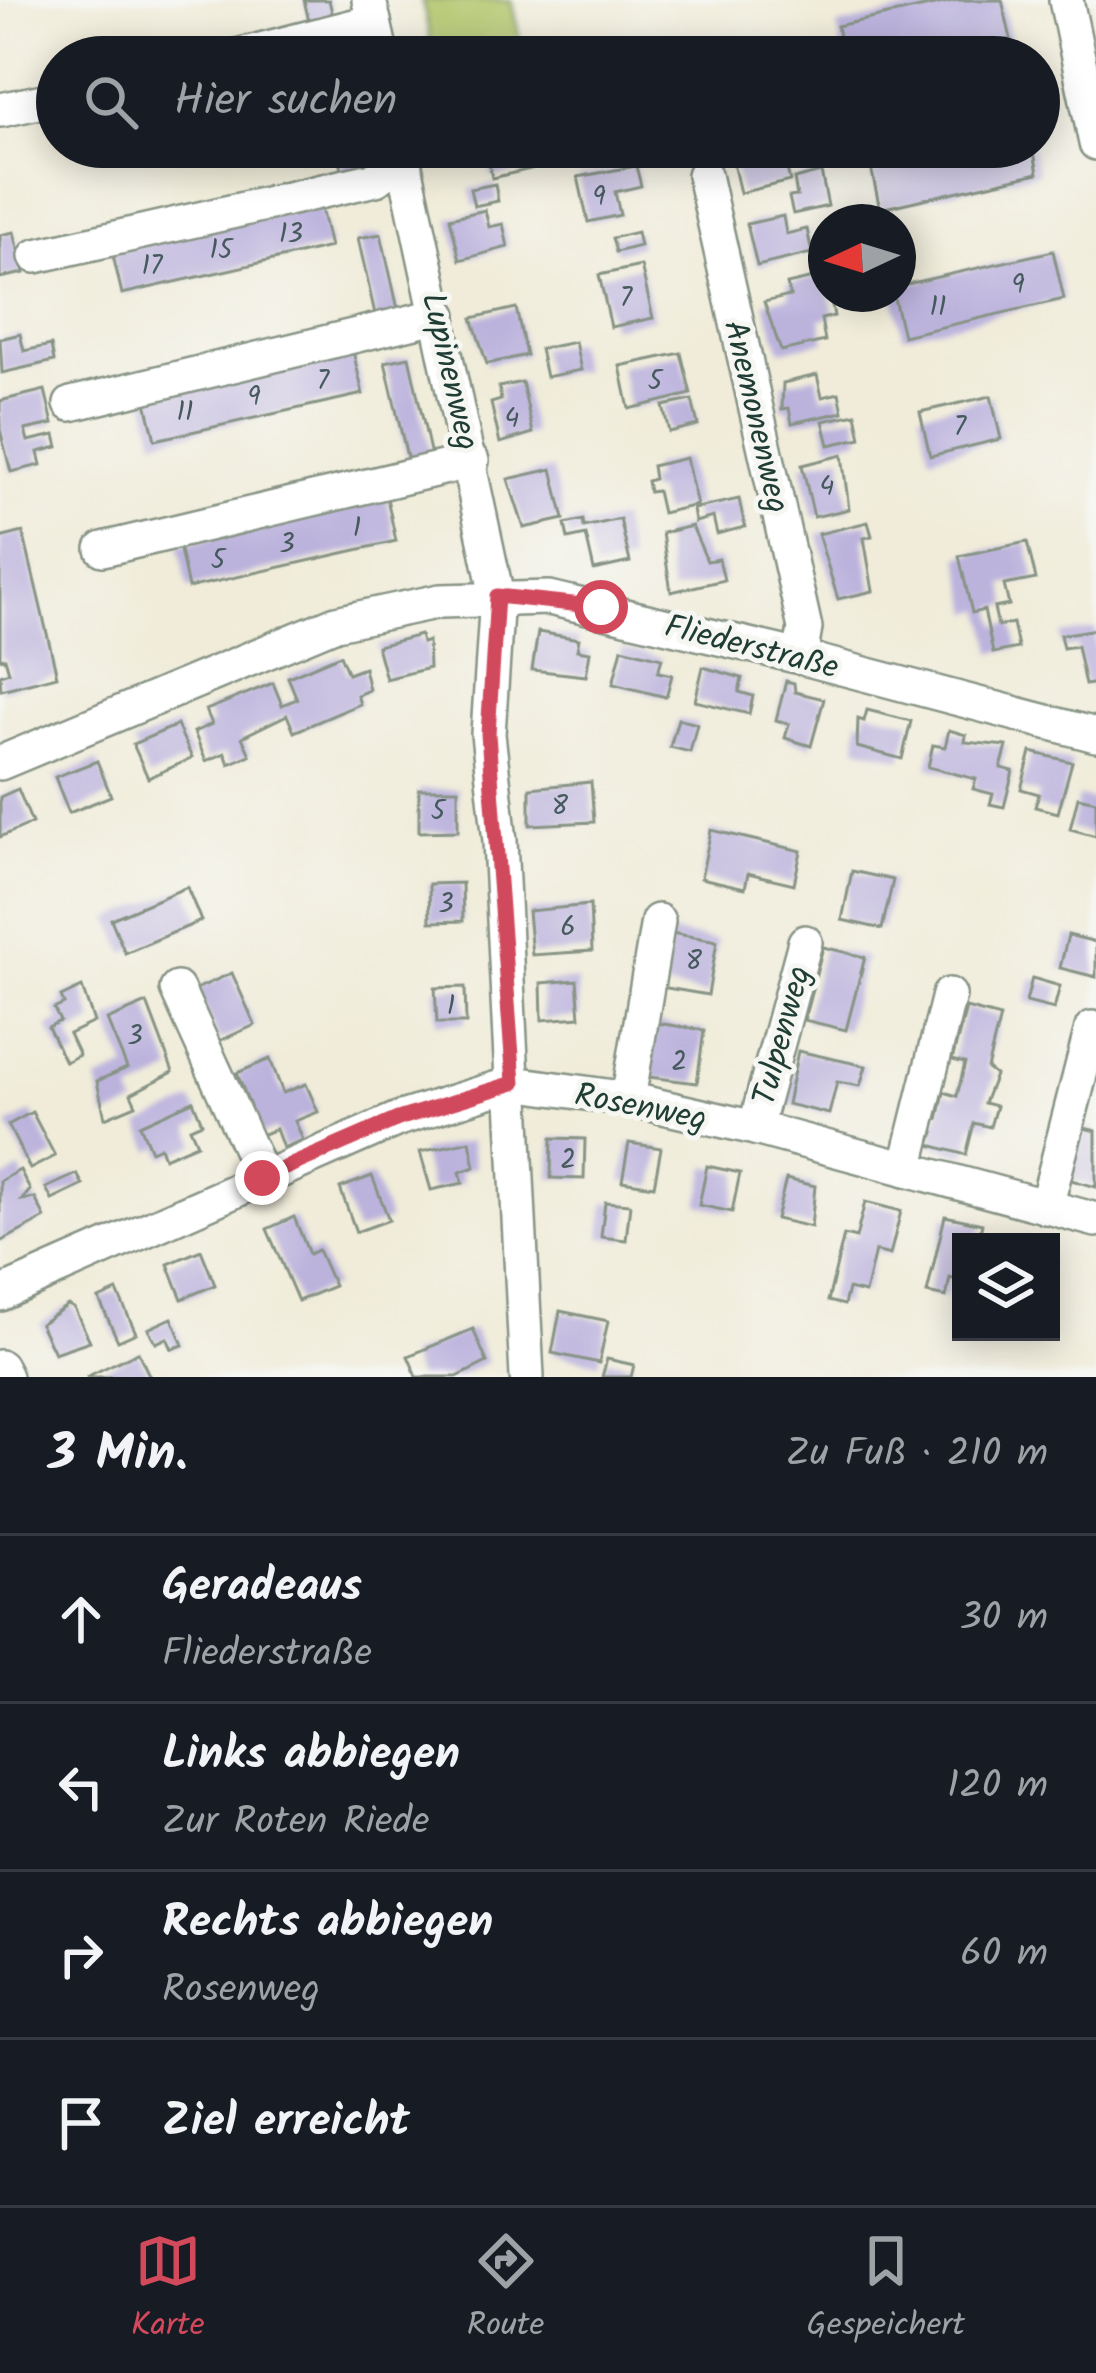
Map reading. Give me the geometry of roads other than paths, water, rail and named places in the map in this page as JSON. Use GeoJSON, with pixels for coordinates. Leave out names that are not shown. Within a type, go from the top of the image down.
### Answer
{"type":"FeatureCollection","features":[{"type":"Feature","properties":{"kind":"street"},"geometry":{"type":"LineString","coordinates":[[1066,0],[1096,143]]}},
{"type":"Feature","properties":{"kind":"street"},"geometry":{"type":"LineString","coordinates":[[295,36],[372,10]]}},
{"type":"Feature","properties":{"kind":"street"},"geometry":{"type":"LineString","coordinates":[[1,110],[36,102]]}},
{"type":"Feature","properties":{"kind":"street"},"geometry":{"type":"LineString","coordinates":[[36,256],[376,179],[388,168]]}},
{"type":"Feature","properties":{"kind":"street","name":"Lupinenweg"},"geometry":{"type":"LineString","coordinates":[[406,168],[472,461],[497,596],[488,734],[514,1083],[527,1377]]}},
{"type":"Feature","properties":{"kind":"street","name":"Anemonenweg"},"geometry":{"type":"LineString","coordinates":[[704,175],[805,628],[800,656]]}},
{"type":"Feature","properties":{"kind":"street"},"geometry":{"type":"LineString","coordinates":[[70,404],[440,315]]}},
{"type":"Feature","properties":{"kind":"street"},"geometry":{"type":"LineString","coordinates":[[104,549],[472,461]]}},
{"type":"Feature","properties":{"kind":"street","name":"Fliederstraße"},"geometry":{"type":"LineString","coordinates":[[0,763],[336,623],[394,608],[497,596],[601,607],[1096,735]]}},
{"type":"Feature","properties":{"kind":"street"},"geometry":{"type":"LineString","coordinates":[[628,1099],[658,921]]}},
{"type":"Feature","properties":{"kind":"street","name":"Tulpenweg"},"geometry":{"type":"LineString","coordinates":[[755,1128],[805,943]]}},
{"type":"Feature","properties":{"kind":"street"},"geometry":{"type":"LineString","coordinates":[[177,989],[262,1178]]}},
{"type":"Feature","properties":{"kind":"street"},"geometry":{"type":"LineString","coordinates":[[906,1169],[949,995]]}},
{"type":"Feature","properties":{"kind":"street"},"geometry":{"type":"LineString","coordinates":[[1046,1208],[1092,1028]]}},
{"type":"Feature","properties":{"kind":"street","name":"Rosenweg"},"geometry":{"type":"LineString","coordinates":[[0,1294],[398,1119],[514,1083],[628,1099],[755,1128],[1096,1220]]}},
{"type":"Feature","properties":{"kind":"street"},"geometry":{"type":"LineString","coordinates":[[0,1367],[5,1377]]}}]}
